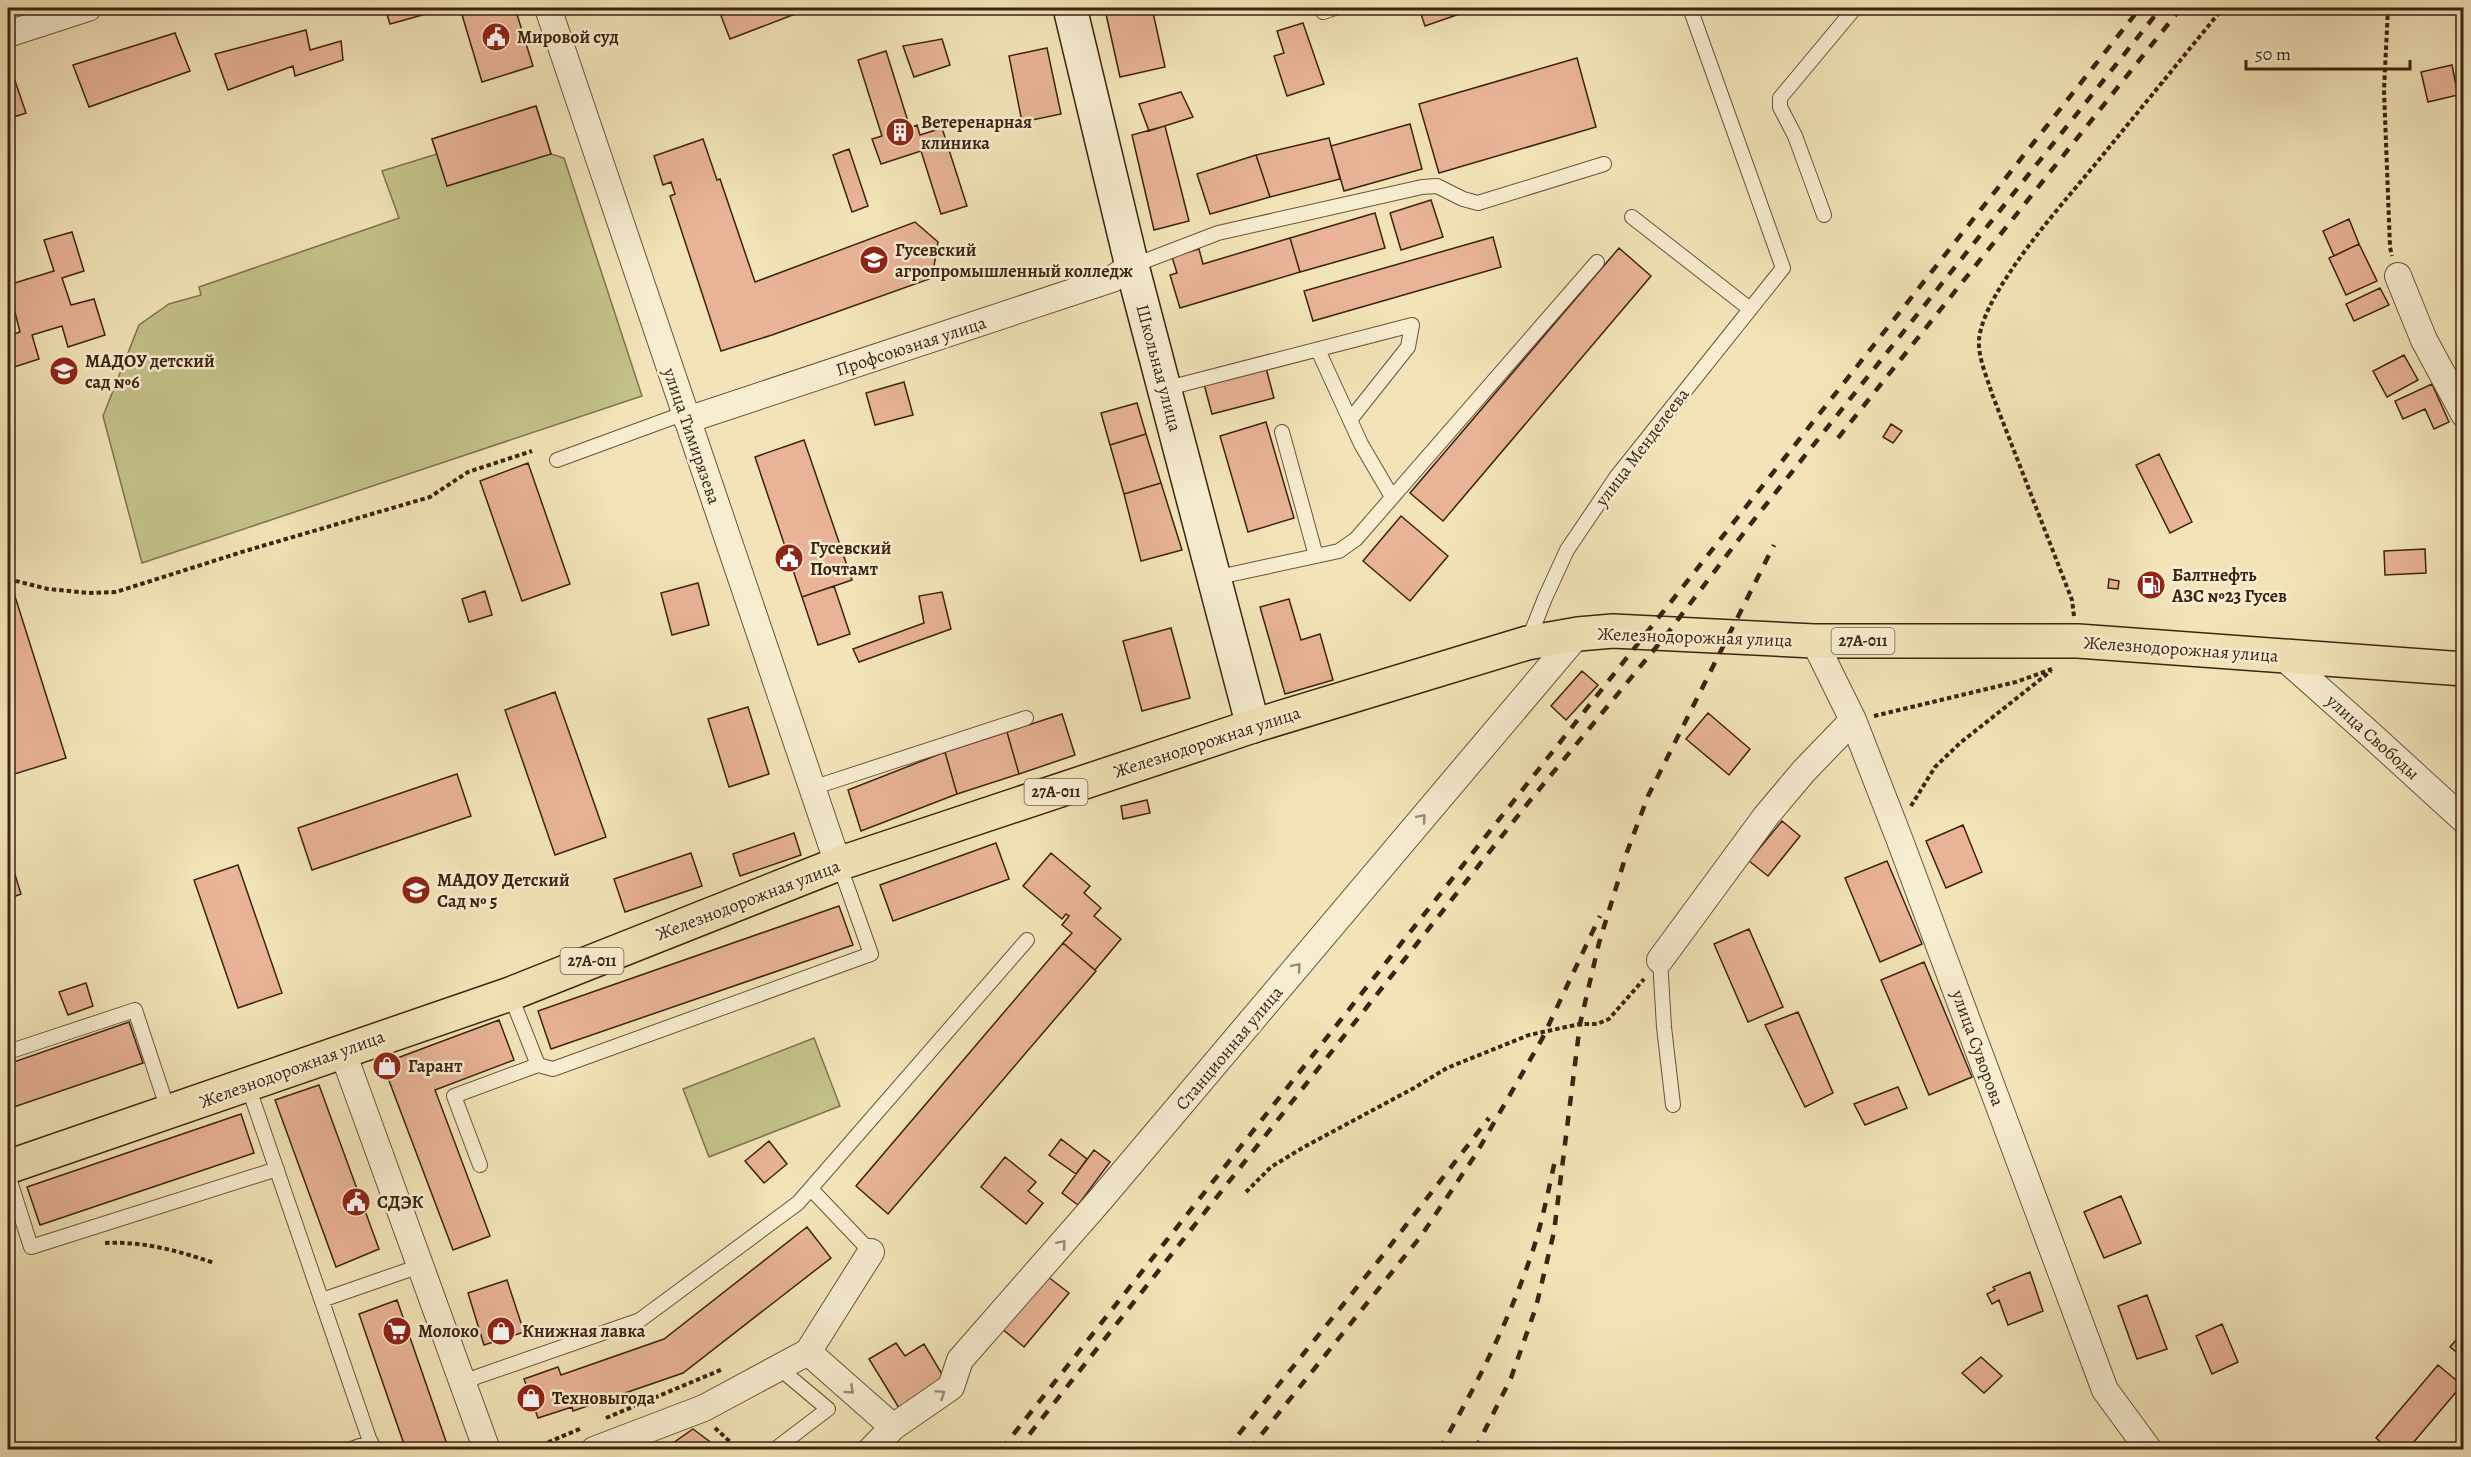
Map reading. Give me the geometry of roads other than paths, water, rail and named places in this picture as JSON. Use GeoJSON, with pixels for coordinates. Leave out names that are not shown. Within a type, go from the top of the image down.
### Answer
{"type":"FeatureCollection","features":[{"type":"Feature","properties":{"kind":"main road","name":"Школьная улица"},"geometry":{"type":"LineString","coordinates":[[1070,8],[1132,266],[1253,726]]}},
{"type":"Feature","properties":{"kind":"main road","name":"Железнодорожная улица"},"geometry":{"type":"LineString","coordinates":[[8,1167],[510,994],[838,864],[1253,726],[1527,643],[1578,634],[1613,631],[1814,641],[2078,641],[2463,669]]}},
{"type":"Feature","properties":{"kind":"street"},"geometry":{"type":"LineString","coordinates":[[8,34],[88,8]]}},
{"type":"Feature","properties":{"kind":"street","name":"улица Тимирязева"},"geometry":{"type":"LineString","coordinates":[[548,8],[838,864]]}},
{"type":"Feature","properties":{"kind":"street","name":"Профсоюзная улица"},"geometry":{"type":"LineString","coordinates":[[686,417],[1112,279],[1132,266]]}},
{"type":"Feature","properties":{"kind":"street"},"geometry":{"type":"LineString","coordinates":[[2398,276],[2424,340],[2463,414]]}},
{"type":"Feature","properties":{"kind":"street","name":"Станционная улица"},"geometry":{"type":"LineString","coordinates":[[871,1449],[892,1427],[951,1387],[960,1360],[1101,1200],[1578,634]]}},
{"type":"Feature","properties":{"kind":"street","name":"улица Суворова"},"geometry":{"type":"LineString","coordinates":[[1814,641],[1853,720],[1899,838],[2105,1390],[2149,1449]]}},
{"type":"Feature","properties":{"kind":"street","name":"улица Свободы"},"geometry":{"type":"LineString","coordinates":[[2281,656],[2463,820]]}},
{"type":"Feature","properties":{"kind":"street"},"geometry":{"type":"LineString","coordinates":[[1660,960],[1766,816],[1803,772],[1853,720]]}},
{"type":"Feature","properties":{"kind":"street"},"geometry":{"type":"LineString","coordinates":[[342,1050],[487,1449]]}},
{"type":"Feature","properties":{"kind":"street"},"geometry":{"type":"LineString","coordinates":[[591,1438],[633,1444],[808,1353],[872,1252]]}},
{"type":"Feature","properties":{"kind":"street"},"geometry":{"type":"LineString","coordinates":[[808,1353],[892,1427]]}},
{"type":"Feature","properties":{"kind":"lane","name":"улица Менделеева"},"geometry":{"type":"LineString","coordinates":[[1527,643],[1567,550],[1617,476],[1783,268],[1689,8]]}},
{"type":"Feature","properties":{"kind":"lane"},"geometry":{"type":"LineString","coordinates":[[1824,215],[1794,136],[1780,107],[1780,98],[1855,8]]}},
{"type":"Feature","properties":{"kind":"lane"},"geometry":{"type":"LineString","coordinates":[[1132,266],[1218,233],[1422,187],[1437,186],[1463,199],[1478,203],[1604,164]]}},
{"type":"Feature","properties":{"kind":"lane"},"geometry":{"type":"LineString","coordinates":[[1632,217],[1750,309]]}},
{"type":"Feature","properties":{"kind":"lane"},"geometry":{"type":"LineString","coordinates":[[1214,578],[1340,551],[1356,539],[1597,262]]}},
{"type":"Feature","properties":{"kind":"lane"},"geometry":{"type":"LineString","coordinates":[[1164,389],[1412,325],[1408,347],[1350,420]]}},
{"type":"Feature","properties":{"kind":"lane"},"geometry":{"type":"LineString","coordinates":[[1318,350],[1361,444],[1392,497]]}},
{"type":"Feature","properties":{"kind":"lane"},"geometry":{"type":"LineString","coordinates":[[557,460],[686,417]]}},
{"type":"Feature","properties":{"kind":"lane"},"geometry":{"type":"LineString","coordinates":[[1282,432],[1316,556]]}},
{"type":"Feature","properties":{"kind":"lane"},"geometry":{"type":"LineString","coordinates":[[812,788],[1026,718]]}},
{"type":"Feature","properties":{"kind":"lane"},"geometry":{"type":"LineString","coordinates":[[480,1165],[454,1095],[538,1065],[553,1069],[871,954],[838,864]]}},
{"type":"Feature","properties":{"kind":"lane"},"geometry":{"type":"LineString","coordinates":[[462,1382],[640,1320],[798,1203],[1027,940]]}},
{"type":"Feature","properties":{"kind":"lane"},"geometry":{"type":"LineString","coordinates":[[1660,960],[1664,1027],[1673,1105]]}},
{"type":"Feature","properties":{"kind":"lane"},"geometry":{"type":"LineString","coordinates":[[510,994],[538,1065]]}},
{"type":"Feature","properties":{"kind":"lane"},"geometry":{"type":"LineString","coordinates":[[8,1052],[135,1010],[169,1113]]}},
{"type":"Feature","properties":{"kind":"lane"},"geometry":{"type":"LineString","coordinates":[[248,1086],[372,1446],[348,1449]]}},
{"type":"Feature","properties":{"kind":"lane"},"geometry":{"type":"LineString","coordinates":[[8,1175],[31,1247],[277,1169]]}},
{"type":"Feature","properties":{"kind":"lane"},"geometry":{"type":"LineString","coordinates":[[810,1189],[872,1252]]}},
{"type":"Feature","properties":{"kind":"lane"},"geometry":{"type":"LineString","coordinates":[[322,1300],[420,1266]]}},
{"type":"Feature","properties":{"kind":"lane"},"geometry":{"type":"LineString","coordinates":[[774,1449],[828,1409],[779,1368]]}},
{"type":"Feature","properties":{"kind":"railway"},"geometry":{"type":"LineString","coordinates":[[1001,1450],[2140,8]]}},
{"type":"Feature","properties":{"kind":"railway"},"geometry":{"type":"LineString","coordinates":[[1017,1450],[1528,803],[1667,634],[1749,526],[2161,8]]}},
{"type":"Feature","properties":{"kind":"railway"},"geometry":{"type":"LineString","coordinates":[[1838,438],[2181,8]]}},
{"type":"Feature","properties":{"kind":"railway"},"geometry":{"type":"LineString","coordinates":[[1475,1450],[1511,1378],[1536,1307],[1554,1232],[1580,1024],[1599,943],[1627,852],[1648,796],[1774,545]]}},
{"type":"Feature","properties":{"kind":"railway"},"geometry":{"type":"LineString","coordinates":[[1249,1450],[1421,1236],[1476,1154],[1542,1039],[1600,916]]}},
{"type":"Feature","properties":{"kind":"railway"},"geometry":{"type":"LineString","coordinates":[[1226,1450],[1383,1255],[1489,1118]]}},
{"type":"Feature","properties":{"kind":"railway"},"geometry":{"type":"LineString","coordinates":[[1439,1450],[1479,1377],[1514,1302],[1537,1238],[1556,1156]]}},
{"type":"Feature","properties":{"kind":"place","name":"Мировой суд"},"geometry":{"type":"Point","coordinates":[496,37]}},
{"type":"Feature","properties":{"kind":"place","name":"Ветеренарная клиника"},"geometry":{"type":"Point","coordinates":[900,132]}},
{"type":"Feature","properties":{"kind":"place","name":"Гусевский агропромышленный колледж"},"geometry":{"type":"Point","coordinates":[874,260]}},
{"type":"Feature","properties":{"kind":"place","name":"МАДОУ детский сад №6"},"geometry":{"type":"Point","coordinates":[64,371]}},
{"type":"Feature","properties":{"kind":"place","name":"Гусевский Почтамт"},"geometry":{"type":"Point","coordinates":[789,558]}},
{"type":"Feature","properties":{"kind":"place","name":"Балтнефть АЗС №23 Гусев"},"geometry":{"type":"Point","coordinates":[2151,585]}},
{"type":"Feature","properties":{"kind":"place","name":"МАДОУ Детский Сад № 5"},"geometry":{"type":"Point","coordinates":[416,890]}},
{"type":"Feature","properties":{"kind":"place","name":"Гарант"},"geometry":{"type":"Point","coordinates":[387,1066]}},
{"type":"Feature","properties":{"kind":"place","name":"СДЭК"},"geometry":{"type":"Point","coordinates":[356,1202]}},
{"type":"Feature","properties":{"kind":"place","name":"Молоко"},"geometry":{"type":"Point","coordinates":[397,1331]}},
{"type":"Feature","properties":{"kind":"place","name":"Книжная лавка"},"geometry":{"type":"Point","coordinates":[501,1331]}},
{"type":"Feature","properties":{"kind":"place","name":"Техновыгода"},"geometry":{"type":"Point","coordinates":[531,1398]}}]}
